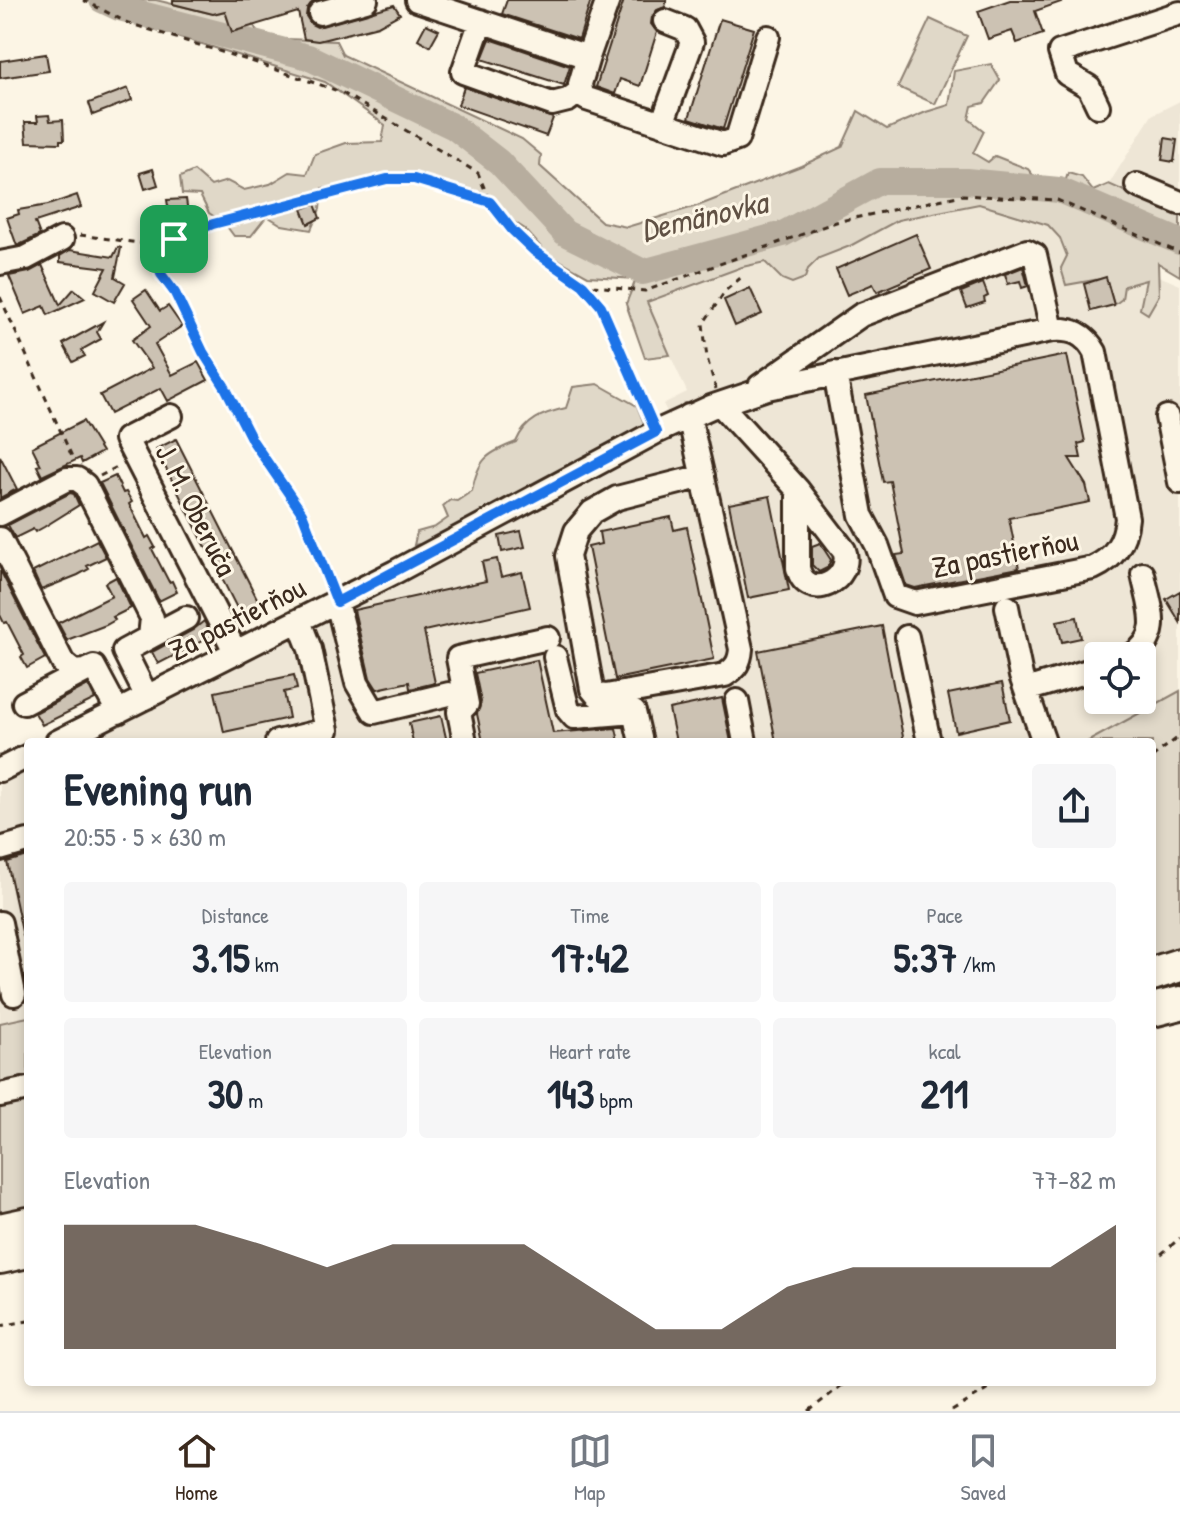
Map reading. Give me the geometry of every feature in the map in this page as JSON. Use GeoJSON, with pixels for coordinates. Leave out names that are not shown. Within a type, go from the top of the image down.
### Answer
{"type":"FeatureCollection","features":[{"type":"Feature","properties":{"kind":"highway"},"geometry":{"type":"LineString","coordinates":[[1156,973],[1180,965]]}},
{"type":"Feature","properties":{"kind":"highway"},"geometry":{"type":"LineString","coordinates":[[1156,982],[1180,977]]}},
{"type":"Feature","properties":{"kind":"highway"},"geometry":{"type":"LineString","coordinates":[[1156,1009],[1180,1003]]}},
{"type":"Feature","properties":{"kind":"highway"},"geometry":{"type":"LineString","coordinates":[[0,1230],[24,1225]]}},
{"type":"Feature","properties":{"kind":"highway"},"geometry":{"type":"LineString","coordinates":[[0,1257],[24,1252]]}},
{"type":"Feature","properties":{"kind":"street"},"geometry":{"type":"LineString","coordinates":[[320,13],[366,0]]}},
{"type":"Feature","properties":{"kind":"street"},"geometry":{"type":"LineString","coordinates":[[417,0],[446,4],[481,21],[588,57]]}},
{"type":"Feature","properties":{"kind":"street"},"geometry":{"type":"LineString","coordinates":[[608,0],[580,91],[587,99],[723,144],[737,139],[768,37]]}},
{"type":"Feature","properties":{"kind":"street"},"geometry":{"type":"LineString","coordinates":[[1098,106],[1089,87],[1067,74],[1060,52],[1180,13]]}},
{"type":"Feature","properties":{"kind":"street"},"geometry":{"type":"LineString","coordinates":[[481,21],[463,72],[552,104],[568,100],[580,91]]}},
{"type":"Feature","properties":{"kind":"street"},"geometry":{"type":"LineString","coordinates":[[662,124],[692,42],[685,29],[665,21]]}},
{"type":"Feature","properties":{"kind":"street"},"geometry":{"type":"LineString","coordinates":[[1137,185],[1180,203]]}},
{"type":"Feature","properties":{"kind":"street"},"geometry":{"type":"LineString","coordinates":[[0,263],[26,258],[62,239]]}},
{"type":"Feature","properties":{"kind":"street"},"geometry":{"type":"LineString","coordinates":[[753,392],[861,315],[1027,251],[1035,255],[1052,330]]}},
{"type":"Feature","properties":{"kind":"street","name":"Za pastierňou"},"geometry":{"type":"LineString","coordinates":[[65,738],[337,602],[689,416],[753,392],[835,373],[1052,330],[1065,329],[1078,333],[1095,352],[1127,518],[1124,539],[1110,558],[1093,568],[915,603],[895,596],[877,545],[861,515],[835,373]]}},
{"type":"Feature","properties":{"kind":"street"},"geometry":{"type":"LineString","coordinates":[[720,404],[798,490]]}},
{"type":"Feature","properties":{"kind":"street","name":"J. M. Oberuča"},"geometry":{"type":"LineString","coordinates":[[171,416],[126,439],[236,653]]}},
{"type":"Feature","properties":{"kind":"street"},"geometry":{"type":"LineString","coordinates":[[689,416],[703,476],[741,649],[740,659],[734,669],[725,675],[597,695],[592,689],[568,556],[576,531],[592,512],[617,498],[703,476]]}},
{"type":"Feature","properties":{"kind":"street"},"geometry":{"type":"LineString","coordinates":[[1167,417],[1180,482]]}},
{"type":"Feature","properties":{"kind":"street"},"geometry":{"type":"LineString","coordinates":[[0,514],[67,479],[80,481],[152,618],[150,637]]}},
{"type":"Feature","properties":{"kind":"street"},"geometry":{"type":"LineString","coordinates":[[0,539],[63,663],[74,672],[90,669]]}},
{"type":"Feature","properties":{"kind":"street"},"geometry":{"type":"LineString","coordinates":[[1143,574],[1152,625],[1152,636],[1148,642]]}},
{"type":"Feature","properties":{"kind":"street"},"geometry":{"type":"LineString","coordinates":[[337,602],[357,683],[374,712],[449,694]]}},
{"type":"Feature","properties":{"kind":"street"},"geometry":{"type":"LineString","coordinates":[[1007,607],[1026,690],[1043,738]]}},
{"type":"Feature","properties":{"kind":"street"},"geometry":{"type":"LineString","coordinates":[[24,703],[186,618]]}},
{"type":"Feature","properties":{"kind":"street"},"geometry":{"type":"LineString","coordinates":[[294,738],[327,730],[310,649],[299,621]]}},
{"type":"Feature","properties":{"kind":"street"},"geometry":{"type":"LineString","coordinates":[[907,637],[928,738]]}},
{"type":"Feature","properties":{"kind":"street"},"geometry":{"type":"LineString","coordinates":[[464,738],[459,712],[467,704],[458,658],[552,647],[568,710],[574,717],[634,712],[640,738]]}},
{"type":"Feature","properties":{"kind":"street"},"geometry":{"type":"LineString","coordinates":[[124,651],[147,697]]}},
{"type":"Feature","properties":{"kind":"street"},"geometry":{"type":"LineString","coordinates":[[90,669],[118,712]]}},
{"type":"Feature","properties":{"kind":"street"},"geometry":{"type":"LineString","coordinates":[[1026,690],[1084,672]]}},
{"type":"Feature","properties":{"kind":"street"},"geometry":{"type":"LineString","coordinates":[[737,701],[744,738]]}},
{"type":"Feature","properties":{"kind":"street"},"geometry":{"type":"LineString","coordinates":[[0,770],[24,758]]}},
{"type":"Feature","properties":{"kind":"street"},"geometry":{"type":"LineString","coordinates":[[0,849],[24,842]]}},
{"type":"Feature","properties":{"kind":"street"},"geometry":{"type":"LineString","coordinates":[[0,923],[14,994]]}},
{"type":"Feature","properties":{"kind":"street"},"geometry":{"type":"LineString","coordinates":[[0,1095],[24,1090]]}},
{"type":"Feature","properties":{"kind":"path"},"geometry":{"type":"LineString","coordinates":[[83,0],[128,23],[341,92],[478,173],[490,202],[512,230],[534,251],[583,285],[601,306],[656,432]]}},
{"type":"Feature","properties":{"kind":"path"},"geometry":{"type":"LineString","coordinates":[[62,239],[77,235],[161,246],[213,224],[387,179],[414,179],[490,202]]}},
{"type":"Feature","properties":{"kind":"path"},"geometry":{"type":"LineString","coordinates":[[583,285],[645,291],[836,222],[962,195],[1057,200],[1180,253]]}},
{"type":"Feature","properties":{"kind":"path"},"geometry":{"type":"LineString","coordinates":[[161,246],[161,274],[175,293],[203,352],[252,440],[302,513],[337,602]]}},
{"type":"Feature","properties":{"kind":"path"},"geometry":{"type":"LineString","coordinates":[[720,404],[707,358],[703,324],[726,290],[743,276]]}},
{"type":"Feature","properties":{"kind":"path"},"geometry":{"type":"LineString","coordinates":[[0,297],[77,467],[80,481],[135,457]]}},
{"type":"Feature","properties":{"kind":"path"},"geometry":{"type":"LineString","coordinates":[[1156,754],[1180,736]]}},
{"type":"Feature","properties":{"kind":"path"},"geometry":{"type":"LineString","coordinates":[[1156,1259],[1180,1238]]}},
{"type":"Feature","properties":{"kind":"path"},"geometry":{"type":"LineString","coordinates":[[0,1326],[24,1322]]}},
{"type":"Feature","properties":{"kind":"path"},"geometry":{"type":"LineString","coordinates":[[809,1411],[841,1386]]}},
{"type":"Feature","properties":{"kind":"path"},"geometry":{"type":"LineString","coordinates":[[952,1411],[993,1386]]}},
{"type":"Feature","properties":{"kind":"shaded area"},"geometry":{"type":"Polygon","coordinates":[[[98,0],[156,0],[213,14],[225,11],[232,32],[254,25],[260,38],[336,41],[343,55],[522,139],[541,155],[540,166],[602,222],[627,227],[700,205],[842,147],[858,111],[887,129],[949,105],[954,71],[991,64],[1000,80],[984,103],[972,106],[969,119],[984,131],[973,153],[988,162],[995,156],[1028,169],[1051,197],[1060,198],[1068,173],[1082,177],[1093,191],[1109,184],[1180,216],[1180,276],[1158,263],[1159,295],[1148,314],[1140,309],[1146,280],[1124,286],[1122,299],[1114,305],[1106,278],[1066,285],[1061,268],[1067,256],[1060,238],[1048,225],[979,204],[898,220],[850,246],[819,258],[808,269],[805,278],[792,283],[782,279],[765,262],[742,267],[647,302],[670,355],[645,358],[626,304],[636,279],[588,276],[546,253],[525,229],[508,218],[492,197],[417,174],[402,182],[388,183],[379,176],[355,182],[350,188],[322,188],[320,209],[311,230],[282,225],[267,216],[251,236],[234,236],[225,224],[209,213],[200,195],[182,194],[180,177],[194,171],[211,186],[227,181],[244,190],[270,184],[290,172],[307,174],[315,154],[346,143],[382,142],[385,125],[325,82],[128,21],[95,4],[98,0]]]}},
{"type":"Feature","properties":{"kind":"shaded area"},"geometry":{"type":"Polygon","coordinates":[[[930,19],[967,36],[935,104],[898,87],[930,19]]]}},
{"type":"Feature","properties":{"kind":"shaded area"},"geometry":{"type":"Polygon","coordinates":[[[1180,101],[1180,216],[1109,184],[1152,115],[1180,101]]]}},
{"type":"Feature","properties":{"kind":"shaded area"},"geometry":{"type":"Polygon","coordinates":[[[979,204],[1104,242],[1107,254],[1180,285],[1180,691],[1156,706],[1156,642],[1084,642],[1084,714],[1140,714],[1095,738],[80,738],[677,431],[663,404],[687,392],[646,302],[837,232],[979,204]]]}},
{"type":"Feature","properties":{"kind":"shaded area"},"geometry":{"type":"Polygon","coordinates":[[[598,384],[637,406],[645,426],[443,540],[414,545],[417,532],[435,527],[448,518],[443,506],[472,491],[477,471],[485,459],[516,442],[524,428],[536,419],[566,408],[573,387],[598,384]]]}},
{"type":"Feature","properties":{"kind":"shaded area"},"geometry":{"type":"Polygon","coordinates":[[[1180,691],[1180,951],[1156,959],[1156,738],[1094,738],[1138,714],[1156,714],[1156,704],[1180,691]]]}},
{"type":"Feature","properties":{"kind":"shaded area"},"geometry":{"type":"Polygon","coordinates":[[[24,766],[24,1018],[0,1023],[0,778],[24,766]]]}},
{"type":"Feature","properties":{"kind":"shaded area"},"geometry":{"type":"Polygon","coordinates":[[[24,1018],[24,1214],[0,1219],[0,1023],[24,1018]]]}},
{"type":"Feature","properties":{"kind":"building"},"geometry":{"type":"Polygon","coordinates":[[[173,0],[315,0],[307,9],[306,16],[317,27],[394,5],[400,14],[378,26],[318,41],[304,39],[298,12],[232,32],[225,11],[213,14],[173,4],[173,0]]]}},
{"type":"Feature","properties":{"kind":"building"},"geometry":{"type":"Polygon","coordinates":[[[507,0],[591,0],[579,39],[502,14],[507,0]]]}},
{"type":"Feature","properties":{"kind":"building"},"geometry":{"type":"Polygon","coordinates":[[[624,0],[667,0],[665,7],[657,10],[652,17],[651,24],[657,32],[640,86],[620,79],[615,94],[596,87],[624,0]]]}},
{"type":"Feature","properties":{"kind":"building"},"geometry":{"type":"Polygon","coordinates":[[[1010,0],[1061,2],[1035,11],[1043,34],[1017,43],[1012,31],[988,39],[978,11],[1010,0]]]}},
{"type":"Feature","properties":{"kind":"building"},"geometry":{"type":"Polygon","coordinates":[[[720,19],[754,29],[723,129],[689,118],[720,19]]]}},
{"type":"Feature","properties":{"kind":"building"},"geometry":{"type":"Polygon","coordinates":[[[426,24],[439,30],[430,46],[418,39],[426,24]]]}},
{"type":"Feature","properties":{"kind":"building"},"geometry":{"type":"Polygon","coordinates":[[[490,39],[570,66],[564,85],[482,59],[490,39]]]}},
{"type":"Feature","properties":{"kind":"building"},"geometry":{"type":"Polygon","coordinates":[[[46,54],[49,71],[0,78],[0,61],[46,54]]]}},
{"type":"Feature","properties":{"kind":"building"},"geometry":{"type":"Polygon","coordinates":[[[464,87],[553,118],[546,136],[458,105],[464,87]]]}},
{"type":"Feature","properties":{"kind":"building"},"geometry":{"type":"Polygon","coordinates":[[[128,88],[132,100],[93,115],[89,103],[128,88]]]}},
{"type":"Feature","properties":{"kind":"building"},"geometry":{"type":"Polygon","coordinates":[[[49,115],[50,121],[63,120],[64,140],[60,143],[27,142],[25,122],[38,122],[37,116],[49,115]]]}},
{"type":"Feature","properties":{"kind":"building"},"geometry":{"type":"Polygon","coordinates":[[[1165,138],[1177,140],[1174,162],[1162,160],[1165,138]]]}},
{"type":"Feature","properties":{"kind":"building"},"geometry":{"type":"Polygon","coordinates":[[[153,169],[158,185],[145,189],[140,173],[153,169]]]}},
{"type":"Feature","properties":{"kind":"building"},"geometry":{"type":"Polygon","coordinates":[[[77,195],[81,207],[35,222],[40,235],[17,246],[7,218],[19,214],[18,210],[48,205],[77,195]]]}},
{"type":"Feature","properties":{"kind":"building"},"geometry":{"type":"Polygon","coordinates":[[[186,199],[190,227],[172,230],[167,200],[186,199]]]}},
{"type":"Feature","properties":{"kind":"building"},"geometry":{"type":"Polygon","coordinates":[[[315,204],[320,218],[308,224],[302,209],[315,204]]]}},
{"type":"Feature","properties":{"kind":"building"},"geometry":{"type":"Polygon","coordinates":[[[916,234],[931,269],[877,292],[873,284],[847,295],[836,269],[916,234]]]}},
{"type":"Feature","properties":{"kind":"building"},"geometry":{"type":"Polygon","coordinates":[[[118,247],[121,248],[115,277],[125,283],[114,302],[95,291],[107,268],[60,262],[60,256],[70,250],[113,257],[118,247]]]}},
{"type":"Feature","properties":{"kind":"building"},"geometry":{"type":"Polygon","coordinates":[[[42,265],[60,305],[74,289],[85,298],[48,315],[44,306],[25,314],[9,276],[29,272],[42,265]]]}},
{"type":"Feature","properties":{"kind":"building"},"geometry":{"type":"Polygon","coordinates":[[[1023,267],[1028,286],[1022,288],[1020,281],[1008,284],[1005,274],[1023,267]]]}},
{"type":"Feature","properties":{"kind":"building"},"geometry":{"type":"Polygon","coordinates":[[[1106,277],[1114,305],[1091,311],[1084,284],[1106,277]]]}},
{"type":"Feature","properties":{"kind":"building"},"geometry":{"type":"Polygon","coordinates":[[[983,283],[988,296],[984,298],[985,302],[967,308],[961,292],[983,283]]]}},
{"type":"Feature","properties":{"kind":"building"},"geometry":{"type":"Polygon","coordinates":[[[750,288],[762,314],[735,326],[724,300],[750,288]]]}},
{"type":"Feature","properties":{"kind":"building"},"geometry":{"type":"Polygon","coordinates":[[[146,290],[160,311],[168,306],[182,326],[155,344],[172,375],[198,362],[208,380],[168,401],[161,388],[110,414],[100,395],[152,368],[132,340],[151,326],[133,299],[146,290]]]}},
{"type":"Feature","properties":{"kind":"building"},"geometry":{"type":"Polygon","coordinates":[[[103,322],[97,332],[101,339],[81,350],[85,356],[73,362],[63,344],[103,322]]]}},
{"type":"Feature","properties":{"kind":"building"},"geometry":{"type":"Polygon","coordinates":[[[1067,355],[1085,442],[1078,444],[1081,458],[1069,458],[1086,485],[1090,502],[1009,518],[1019,568],[915,588],[906,585],[896,555],[904,554],[890,481],[883,482],[866,395],[1067,355]]]}},
{"type":"Feature","properties":{"kind":"building"},"geometry":{"type":"Polygon","coordinates":[[[83,421],[102,452],[82,463],[80,458],[42,476],[37,466],[41,465],[32,447],[83,421]]]}},
{"type":"Feature","properties":{"kind":"building"},"geometry":{"type":"Polygon","coordinates":[[[176,439],[264,612],[244,622],[156,449],[176,439]]]}},
{"type":"Feature","properties":{"kind":"building"},"geometry":{"type":"Polygon","coordinates":[[[0,456],[17,489],[0,498],[0,456]]]}},
{"type":"Feature","properties":{"kind":"building"},"geometry":{"type":"Polygon","coordinates":[[[115,476],[123,493],[126,492],[132,502],[129,504],[146,538],[149,536],[155,547],[152,549],[177,592],[159,601],[100,483],[115,476]]]}},
{"type":"Feature","properties":{"kind":"building"},"geometry":{"type":"Polygon","coordinates":[[[70,493],[74,494],[79,505],[35,532],[33,529],[15,538],[8,525],[70,493]]]}},
{"type":"Feature","properties":{"kind":"building"},"geometry":{"type":"Polygon","coordinates":[[[770,496],[789,590],[748,598],[729,504],[770,496]]]}},
{"type":"Feature","properties":{"kind":"building"},"geometry":{"type":"Polygon","coordinates":[[[671,517],[674,530],[687,527],[714,659],[615,679],[588,547],[601,544],[599,532],[671,517]]]}},
{"type":"Feature","properties":{"kind":"building"},"geometry":{"type":"Polygon","coordinates":[[[521,531],[525,547],[502,552],[499,536],[521,531]]]}},
{"type":"Feature","properties":{"kind":"building"},"geometry":{"type":"Polygon","coordinates":[[[97,540],[106,557],[87,566],[89,569],[78,575],[41,590],[33,572],[97,540]]]}},
{"type":"Feature","properties":{"kind":"building"},"geometry":{"type":"Polygon","coordinates":[[[820,543],[831,560],[827,568],[819,572],[812,565],[812,546],[820,543]]]}},
{"type":"Feature","properties":{"kind":"building"},"geometry":{"type":"Polygon","coordinates":[[[497,559],[501,577],[522,572],[530,607],[424,631],[435,683],[410,689],[409,682],[377,689],[370,678],[354,610],[486,581],[482,562],[497,559]]]}},
{"type":"Feature","properties":{"kind":"building"},"geometry":{"type":"Polygon","coordinates":[[[0,570],[45,658],[27,668],[21,657],[24,655],[7,622],[4,623],[0,615],[0,570]]]}},
{"type":"Feature","properties":{"kind":"building"},"geometry":{"type":"Polygon","coordinates":[[[116,577],[131,608],[113,617],[115,620],[106,625],[67,640],[58,623],[112,596],[105,583],[116,577]]]}},
{"type":"Feature","properties":{"kind":"building"},"geometry":{"type":"Polygon","coordinates":[[[1180,591],[1180,622],[1166,599],[1180,591]]]}},
{"type":"Feature","properties":{"kind":"building"},"geometry":{"type":"Polygon","coordinates":[[[1077,617],[1081,638],[1062,642],[1057,621],[1077,617]]]}},
{"type":"Feature","properties":{"kind":"building"},"geometry":{"type":"Polygon","coordinates":[[[204,621],[212,636],[158,664],[152,652],[204,621]]]}},
{"type":"Feature","properties":{"kind":"building"},"geometry":{"type":"Polygon","coordinates":[[[882,626],[903,738],[775,738],[758,651],[882,626]]]}},
{"type":"Feature","properties":{"kind":"building"},"geometry":{"type":"Polygon","coordinates":[[[537,660],[553,733],[616,728],[618,738],[482,738],[477,714],[481,702],[475,673],[537,660]]]}},
{"type":"Feature","properties":{"kind":"building"},"geometry":{"type":"Polygon","coordinates":[[[294,675],[297,689],[284,692],[289,718],[224,732],[215,692],[294,675]]]}},
{"type":"Feature","properties":{"kind":"building"},"geometry":{"type":"Polygon","coordinates":[[[1002,683],[1010,720],[956,732],[948,694],[1002,683]]]}},
{"type":"Feature","properties":{"kind":"building"},"geometry":{"type":"Polygon","coordinates":[[[88,685],[95,699],[42,725],[35,713],[88,685]]]}},
{"type":"Feature","properties":{"kind":"building"},"geometry":{"type":"Polygon","coordinates":[[[722,698],[730,738],[675,738],[669,709],[722,698]]]}},
{"type":"Feature","properties":{"kind":"building"},"geometry":{"type":"Polygon","coordinates":[[[441,716],[446,738],[412,738],[409,723],[441,716]]]}},
{"type":"Feature","properties":{"kind":"building"},"geometry":{"type":"Polygon","coordinates":[[[24,857],[24,936],[23,936],[7,862],[24,857]]]}},
{"type":"Feature","properties":{"kind":"waterway","name":"Demänovka"},"geometry":{"type":"LineString","coordinates":[[102,0],[119,8],[308,57],[454,127],[499,162],[565,233],[643,272],[783,234],[880,181],[966,181],[1059,190],[1180,242]]}},
{"type":"Feature","properties":{"kind":"route"},"geometry":{"type":"LineString","coordinates":[[387,179],[414,179],[490,202],[534,251],[583,285],[601,306],[656,432],[337,602],[302,513],[252,440],[203,352],[185,311],[161,274],[161,246],[174,239],[213,224],[387,179]]}}]}
